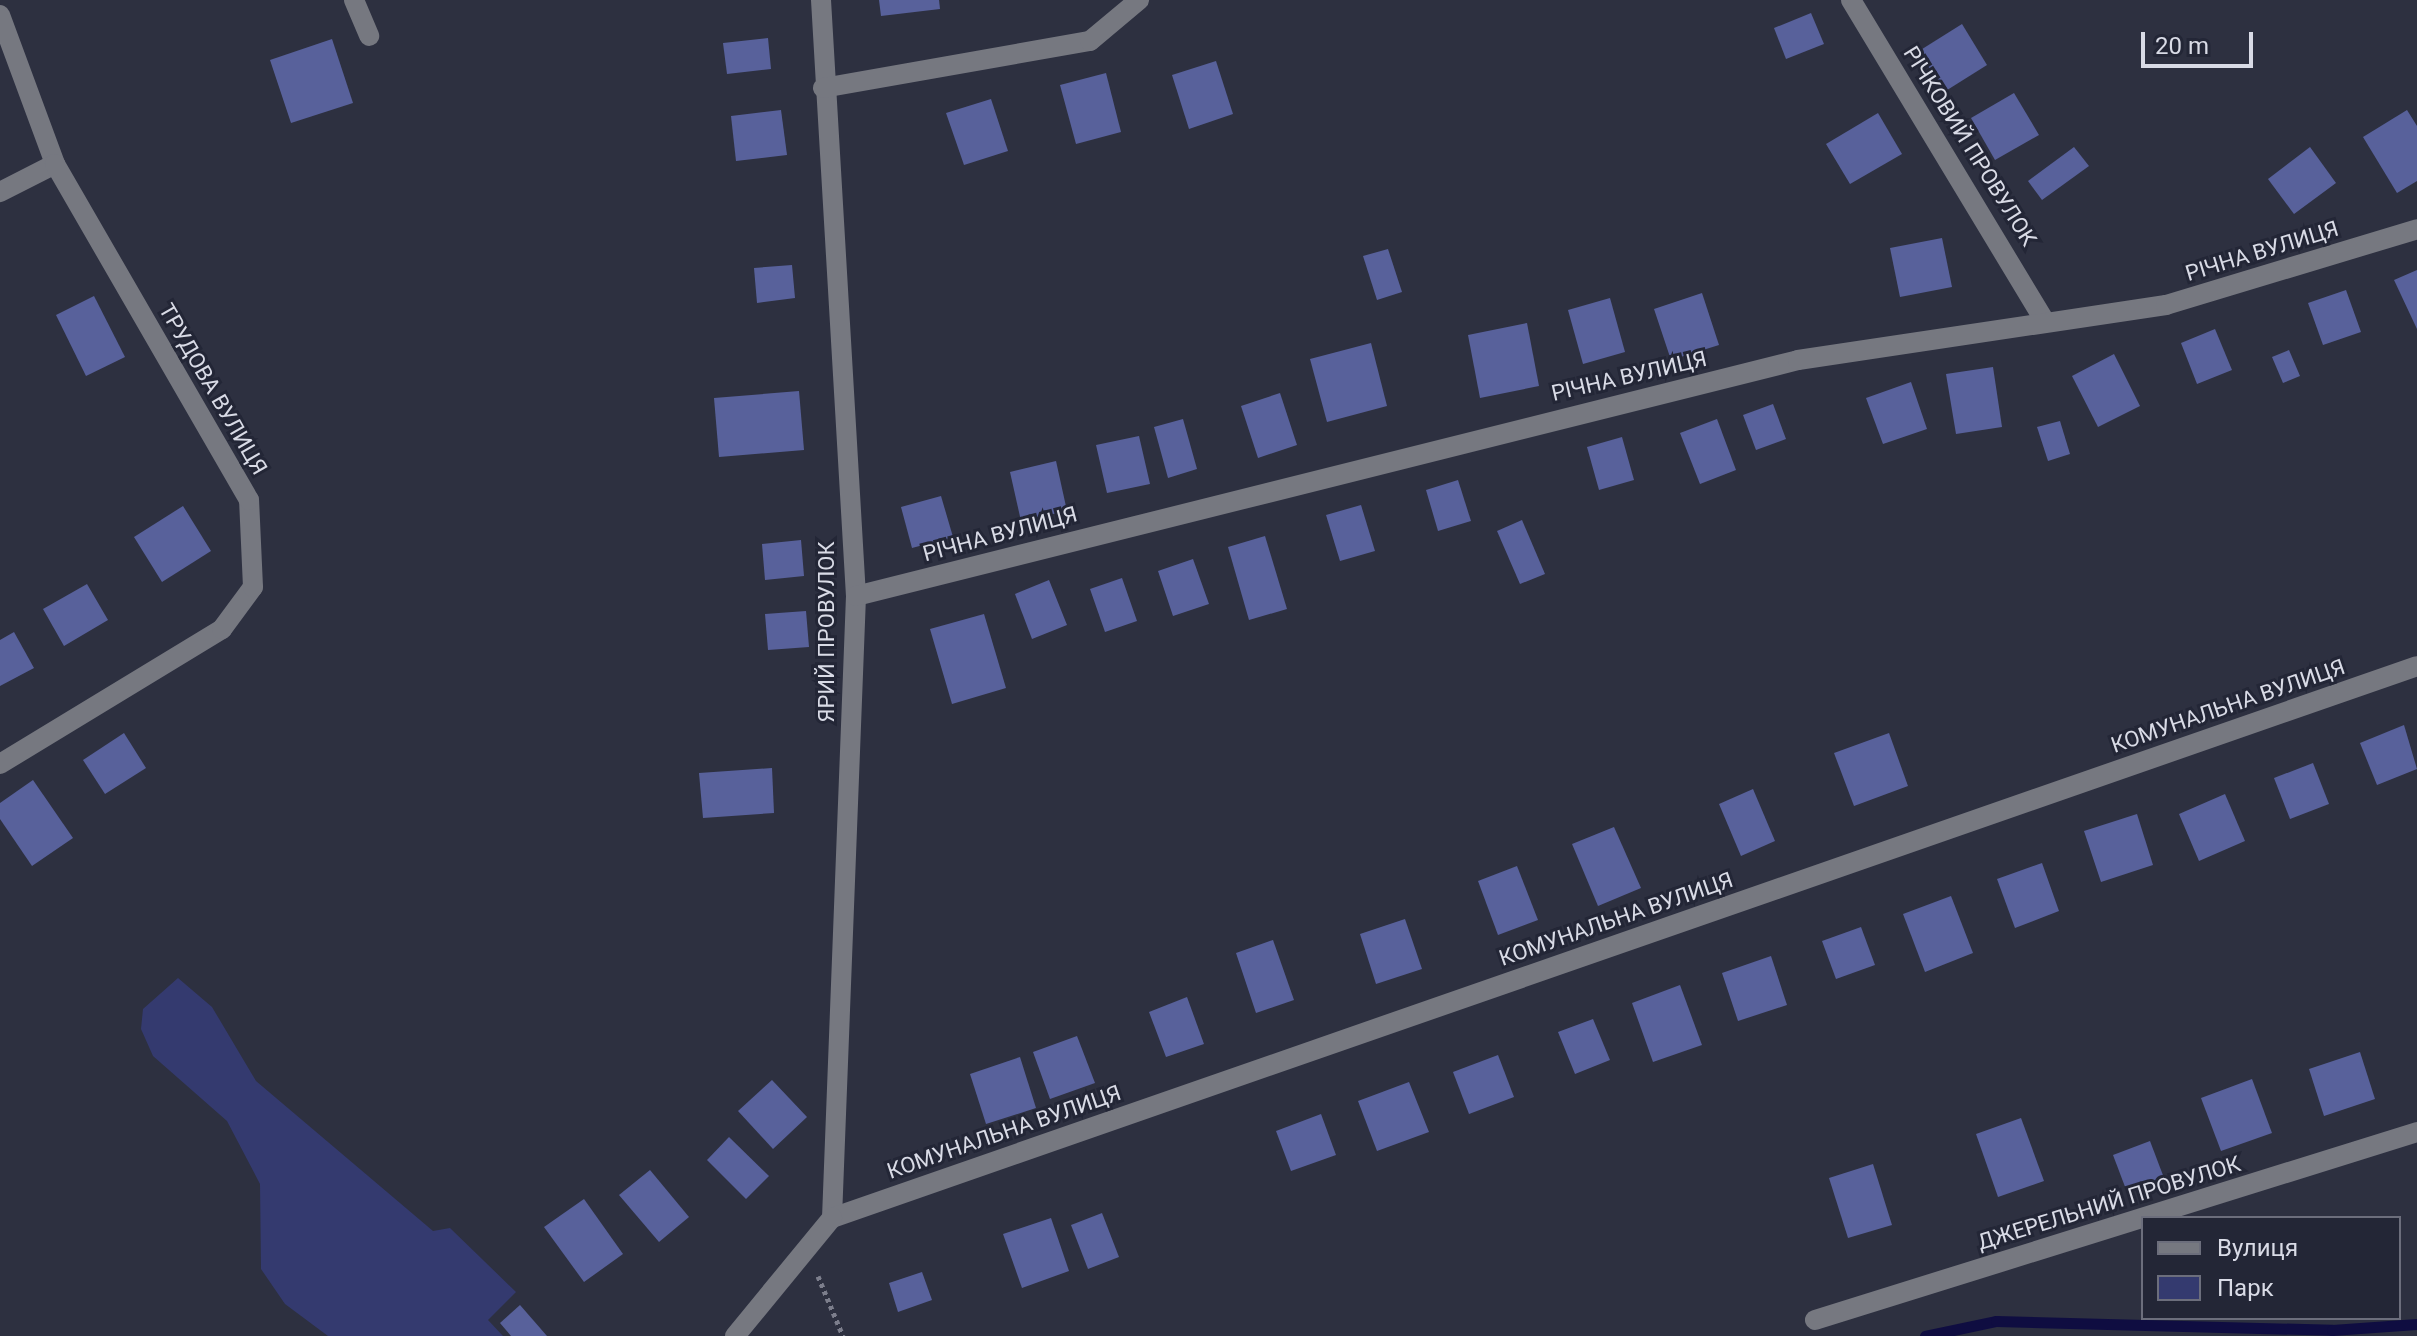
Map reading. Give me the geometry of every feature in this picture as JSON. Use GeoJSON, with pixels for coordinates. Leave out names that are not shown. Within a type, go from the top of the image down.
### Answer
{"type":"FeatureCollection","features":[{"type":"Feature","properties":{"kind":"street"},"geometry":{"type":"LineString","coordinates":[[354,0],[369,36]]}},
{"type":"Feature","properties":{"kind":"street","name":"ЯРИЙ ПРОВУЛОК"},"geometry":{"type":"LineString","coordinates":[[821,0],[823,88],[856,596],[832,1218]]}},
{"type":"Feature","properties":{"kind":"street"},"geometry":{"type":"LineString","coordinates":[[823,88],[1090,41],[1139,0]]}},
{"type":"Feature","properties":{"kind":"street","name":"РІЧКОВИЙ ПРОВУЛОК"},"geometry":{"type":"LineString","coordinates":[[1851,0],[2044,320]]}},
{"type":"Feature","properties":{"kind":"street","name":"ТРУДОВА ВУЛИЦЯ"},"geometry":{"type":"LineString","coordinates":[[0,15],[55,164],[249,500],[253,587],[222,629],[0,764]]}},
{"type":"Feature","properties":{"kind":"street"},"geometry":{"type":"LineString","coordinates":[[0,192],[55,164]]}},
{"type":"Feature","properties":{"kind":"street","name":"РІЧНА ВУЛИЦЯ"},"geometry":{"type":"LineString","coordinates":[[856,596],[1798,360],[2044,320],[2166,305],[2417,229]]}},
{"type":"Feature","properties":{"kind":"street","name":"КОМУНАЛЬНА ВУЛИЦЯ"},"geometry":{"type":"LineString","coordinates":[[832,1218],[2417,666]]}},
{"type":"Feature","properties":{"kind":"street","name":"ДЖЕРЕЛЬНИЙ ПРОВУЛОК"},"geometry":{"type":"LineString","coordinates":[[2148,1216],[2417,1132]]}},
{"type":"Feature","properties":{"kind":"street"},"geometry":{"type":"LineString","coordinates":[[735,1336],[805,1255],[832,1218]]}},
{"type":"Feature","properties":{"kind":"street","name":"ДЖЕРЕЛЬНИЙ ПРОВУЛОК"},"geometry":{"type":"LineString","coordinates":[[1815,1320],[2141,1218]]}},
{"type":"Feature","properties":{"kind":"path"},"geometry":{"type":"LineString","coordinates":[[805,1255],[834,1304],[843,1336]]}},
{"type":"Feature","properties":{"kind":"green space"},"geometry":{"type":"Polygon","coordinates":[[[178,978],[212,1007],[256,1081],[433,1231],[450,1228],[516,1292],[488,1320],[503,1336],[328,1336],[285,1304],[261,1269],[260,1184],[227,1121],[153,1056],[141,1029],[143,1009],[178,978]]]}},
{"type":"Feature","properties":{"kind":"building"},"geometry":{"type":"Polygon","coordinates":[[[879,0],[939,0],[940,9],[881,16],[879,0]]]}},
{"type":"Feature","properties":{"kind":"building"},"geometry":{"type":"Polygon","coordinates":[[[1811,13],[1824,44],[1786,59],[1774,28],[1811,13]]]}},
{"type":"Feature","properties":{"kind":"building"},"geometry":{"type":"Polygon","coordinates":[[[1962,24],[1987,65],[1944,92],[1919,51],[1962,24]]]}},
{"type":"Feature","properties":{"kind":"building"},"geometry":{"type":"Polygon","coordinates":[[[768,38],[771,69],[727,74],[723,43],[768,38]]]}},
{"type":"Feature","properties":{"kind":"building"},"geometry":{"type":"Polygon","coordinates":[[[332,39],[353,103],[291,123],[270,60],[332,39]]]}},
{"type":"Feature","properties":{"kind":"building"},"geometry":{"type":"Polygon","coordinates":[[[1216,61],[1233,114],[1189,129],[1172,75],[1216,61]]]}},
{"type":"Feature","properties":{"kind":"building"},"geometry":{"type":"Polygon","coordinates":[[[1106,73],[1121,132],[1076,144],[1060,85],[1106,73]]]}},
{"type":"Feature","properties":{"kind":"building"},"geometry":{"type":"Polygon","coordinates":[[[2014,93],[2039,135],[1995,160],[1971,118],[2014,93]]]}},
{"type":"Feature","properties":{"kind":"building"},"geometry":{"type":"Polygon","coordinates":[[[991,99],[1008,151],[964,165],[946,113],[991,99]]]}},
{"type":"Feature","properties":{"kind":"building"},"geometry":{"type":"Polygon","coordinates":[[[781,110],[787,155],[736,161],[731,116],[781,110]]]}},
{"type":"Feature","properties":{"kind":"building"},"geometry":{"type":"Polygon","coordinates":[[[2407,110],[2417,126],[2417,181],[2397,193],[2363,137],[2407,110]]]}},
{"type":"Feature","properties":{"kind":"building"},"geometry":{"type":"Polygon","coordinates":[[[1878,113],[1902,154],[1850,184],[1826,144],[1878,113]]]}},
{"type":"Feature","properties":{"kind":"building"},"geometry":{"type":"Polygon","coordinates":[[[2074,147],[2089,166],[2042,200],[2028,181],[2074,147]]]}},
{"type":"Feature","properties":{"kind":"building"},"geometry":{"type":"Polygon","coordinates":[[[2310,147],[2336,183],[2294,214],[2268,179],[2310,147]]]}},
{"type":"Feature","properties":{"kind":"building"},"geometry":{"type":"Polygon","coordinates":[[[1942,238],[1952,287],[1900,297],[1890,248],[1942,238]]]}},
{"type":"Feature","properties":{"kind":"building"},"geometry":{"type":"Polygon","coordinates":[[[1388,249],[1402,292],[1377,300],[1363,256],[1388,249]]]}},
{"type":"Feature","properties":{"kind":"building"},"geometry":{"type":"Polygon","coordinates":[[[792,265],[795,298],[757,303],[754,268],[792,265]]]}},
{"type":"Feature","properties":{"kind":"building"},"geometry":{"type":"Polygon","coordinates":[[[2417,270],[2417,329],[2394,280],[2417,270]]]}},
{"type":"Feature","properties":{"kind":"building"},"geometry":{"type":"Polygon","coordinates":[[[2346,290],[2361,332],[2323,345],[2308,303],[2346,290]]]}},
{"type":"Feature","properties":{"kind":"building"},"geometry":{"type":"Polygon","coordinates":[[[1702,293],[1719,345],[1671,360],[1654,309],[1702,293]]]}},
{"type":"Feature","properties":{"kind":"building"},"geometry":{"type":"Polygon","coordinates":[[[94,296],[125,357],[86,376],[56,315],[94,296]]]}},
{"type":"Feature","properties":{"kind":"building"},"geometry":{"type":"Polygon","coordinates":[[[1610,298],[1625,352],[1583,364],[1568,310],[1610,298]]]}},
{"type":"Feature","properties":{"kind":"building"},"geometry":{"type":"Polygon","coordinates":[[[1527,323],[1539,386],[1480,398],[1468,335],[1527,323]]]}},
{"type":"Feature","properties":{"kind":"building"},"geometry":{"type":"Polygon","coordinates":[[[2215,329],[2232,370],[2197,384],[2181,343],[2215,329]]]}},
{"type":"Feature","properties":{"kind":"building"},"geometry":{"type":"Polygon","coordinates":[[[1371,343],[1387,406],[1327,422],[1310,359],[1371,343]]]}},
{"type":"Feature","properties":{"kind":"building"},"geometry":{"type":"Polygon","coordinates":[[[2289,350],[2300,376],[2283,383],[2272,357],[2289,350]]]}},
{"type":"Feature","properties":{"kind":"building"},"geometry":{"type":"Polygon","coordinates":[[[2114,354],[2140,406],[2098,427],[2072,376],[2114,354]]]}},
{"type":"Feature","properties":{"kind":"building"},"geometry":{"type":"Polygon","coordinates":[[[1993,367],[2002,427],[1956,434],[1946,374],[1993,367]]]}},
{"type":"Feature","properties":{"kind":"building"},"geometry":{"type":"Polygon","coordinates":[[[1911,382],[1927,429],[1883,444],[1866,398],[1911,382]]]}},
{"type":"Feature","properties":{"kind":"building"},"geometry":{"type":"Polygon","coordinates":[[[799,391],[804,450],[719,457],[714,398],[799,391]]]}},
{"type":"Feature","properties":{"kind":"building"},"geometry":{"type":"Polygon","coordinates":[[[1280,393],[1297,445],[1258,458],[1241,406],[1280,393]]]}},
{"type":"Feature","properties":{"kind":"building"},"geometry":{"type":"Polygon","coordinates":[[[1773,404],[1786,439],[1756,450],[1743,415],[1773,404]]]}},
{"type":"Feature","properties":{"kind":"building"},"geometry":{"type":"Polygon","coordinates":[[[1183,419],[1197,469],[1168,478],[1154,427],[1183,419]]]}},
{"type":"Feature","properties":{"kind":"building"},"geometry":{"type":"Polygon","coordinates":[[[1717,419],[1736,470],[1700,484],[1680,433],[1717,419]]]}},
{"type":"Feature","properties":{"kind":"building"},"geometry":{"type":"Polygon","coordinates":[[[2060,421],[2070,454],[2048,461],[2037,427],[2060,421]]]}},
{"type":"Feature","properties":{"kind":"building"},"geometry":{"type":"Polygon","coordinates":[[[1139,436],[1150,484],[1107,493],[1096,445],[1139,436]]]}},
{"type":"Feature","properties":{"kind":"building"},"geometry":{"type":"Polygon","coordinates":[[[1622,437],[1634,480],[1599,490],[1587,447],[1622,437]]]}},
{"type":"Feature","properties":{"kind":"building"},"geometry":{"type":"Polygon","coordinates":[[[1056,461],[1067,511],[1021,521],[1010,472],[1056,461]]]}},
{"type":"Feature","properties":{"kind":"building"},"geometry":{"type":"Polygon","coordinates":[[[1458,480],[1471,521],[1438,531],[1426,490],[1458,480]]]}},
{"type":"Feature","properties":{"kind":"building"},"geometry":{"type":"Polygon","coordinates":[[[941,496],[953,537],[912,548],[901,507],[941,496]]]}},
{"type":"Feature","properties":{"kind":"building"},"geometry":{"type":"Polygon","coordinates":[[[1361,505],[1375,551],[1340,561],[1326,515],[1361,505]]]}},
{"type":"Feature","properties":{"kind":"building"},"geometry":{"type":"Polygon","coordinates":[[[183,506],[211,551],[162,582],[134,537],[183,506]]]}},
{"type":"Feature","properties":{"kind":"building"},"geometry":{"type":"Polygon","coordinates":[[[1522,520],[1545,574],[1520,584],[1497,531],[1522,520]]]}},
{"type":"Feature","properties":{"kind":"building"},"geometry":{"type":"Polygon","coordinates":[[[1265,536],[1287,609],[1249,620],[1228,547],[1265,536]]]}},
{"type":"Feature","properties":{"kind":"building"},"geometry":{"type":"Polygon","coordinates":[[[801,540],[804,576],[765,580],[762,544],[801,540]]]}},
{"type":"Feature","properties":{"kind":"building"},"geometry":{"type":"Polygon","coordinates":[[[1193,559],[1209,604],[1173,616],[1158,571],[1193,559]]]}},
{"type":"Feature","properties":{"kind":"building"},"geometry":{"type":"Polygon","coordinates":[[[1122,578],[1137,621],[1105,632],[1090,589],[1122,578]]]}},
{"type":"Feature","properties":{"kind":"building"},"geometry":{"type":"Polygon","coordinates":[[[1049,580],[1067,625],[1032,639],[1015,594],[1049,580]]]}},
{"type":"Feature","properties":{"kind":"building"},"geometry":{"type":"Polygon","coordinates":[[[87,584],[108,620],[64,646],[43,609],[87,584]]]}},
{"type":"Feature","properties":{"kind":"building"},"geometry":{"type":"Polygon","coordinates":[[[806,611],[809,647],[768,650],[765,614],[806,611]]]}},
{"type":"Feature","properties":{"kind":"building"},"geometry":{"type":"Polygon","coordinates":[[[984,614],[1006,688],[952,704],[930,629],[984,614]]]}},
{"type":"Feature","properties":{"kind":"building"},"geometry":{"type":"Polygon","coordinates":[[[14,632],[34,668],[0,686],[0,640],[14,632]]]}},
{"type":"Feature","properties":{"kind":"building"},"geometry":{"type":"Polygon","coordinates":[[[2404,725],[2417,769],[2377,785],[2360,743],[2404,725]]]}},
{"type":"Feature","properties":{"kind":"building"},"geometry":{"type":"Polygon","coordinates":[[[124,733],[146,768],[105,794],[83,760],[124,733]]]}},
{"type":"Feature","properties":{"kind":"building"},"geometry":{"type":"Polygon","coordinates":[[[1889,733],[1908,786],[1854,806],[1834,753],[1889,733]]]}},
{"type":"Feature","properties":{"kind":"building"},"geometry":{"type":"Polygon","coordinates":[[[2313,763],[2329,804],[2290,819],[2274,778],[2313,763]]]}},
{"type":"Feature","properties":{"kind":"building"},"geometry":{"type":"Polygon","coordinates":[[[772,768],[774,813],[703,818],[699,773],[772,768]]]}},
{"type":"Feature","properties":{"kind":"building"},"geometry":{"type":"Polygon","coordinates":[[[33,780],[73,838],[32,866],[0,819],[0,803],[33,780]]]}},
{"type":"Feature","properties":{"kind":"building"},"geometry":{"type":"Polygon","coordinates":[[[1753,789],[1775,841],[1741,856],[1719,804],[1753,789]]]}},
{"type":"Feature","properties":{"kind":"building"},"geometry":{"type":"Polygon","coordinates":[[[2225,794],[2245,841],[2199,861],[2179,814],[2225,794]]]}},
{"type":"Feature","properties":{"kind":"building"},"geometry":{"type":"Polygon","coordinates":[[[2137,814],[2153,865],[2101,882],[2084,831],[2137,814]]]}},
{"type":"Feature","properties":{"kind":"building"},"geometry":{"type":"Polygon","coordinates":[[[1614,827],[1641,888],[1598,906],[1572,844],[1614,827]]]}},
{"type":"Feature","properties":{"kind":"building"},"geometry":{"type":"Polygon","coordinates":[[[2042,863],[2059,911],[2015,928],[1997,879],[2042,863]]]}},
{"type":"Feature","properties":{"kind":"building"},"geometry":{"type":"Polygon","coordinates":[[[1517,866],[1538,920],[1498,935],[1478,881],[1517,866]]]}},
{"type":"Feature","properties":{"kind":"building"},"geometry":{"type":"Polygon","coordinates":[[[1951,896],[1973,953],[1925,972],[1903,914],[1951,896]]]}},
{"type":"Feature","properties":{"kind":"building"},"geometry":{"type":"Polygon","coordinates":[[[1405,919],[1422,969],[1376,984],[1360,934],[1405,919]]]}},
{"type":"Feature","properties":{"kind":"building"},"geometry":{"type":"Polygon","coordinates":[[[1861,927],[1875,965],[1836,979],[1822,941],[1861,927]]]}},
{"type":"Feature","properties":{"kind":"building"},"geometry":{"type":"Polygon","coordinates":[[[1273,940],[1294,1000],[1256,1013],[1236,953],[1273,940]]]}},
{"type":"Feature","properties":{"kind":"building"},"geometry":{"type":"Polygon","coordinates":[[[1771,956],[1787,1005],[1738,1021],[1722,973],[1771,956]]]}},
{"type":"Feature","properties":{"kind":"building"},"geometry":{"type":"Polygon","coordinates":[[[1680,985],[1702,1045],[1653,1062],[1632,1003],[1680,985]]]}},
{"type":"Feature","properties":{"kind":"building"},"geometry":{"type":"Polygon","coordinates":[[[1187,997],[1204,1044],[1166,1057],[1149,1012],[1187,997]]]}},
{"type":"Feature","properties":{"kind":"building"},"geometry":{"type":"Polygon","coordinates":[[[1593,1019],[1610,1060],[1575,1074],[1558,1032],[1593,1019]]]}},
{"type":"Feature","properties":{"kind":"building"},"geometry":{"type":"Polygon","coordinates":[[[1077,1036],[1095,1083],[1050,1099],[1033,1052],[1077,1036]]]}},
{"type":"Feature","properties":{"kind":"building"},"geometry":{"type":"Polygon","coordinates":[[[2360,1052],[2375,1099],[2324,1116],[2309,1069],[2360,1052]]]}},
{"type":"Feature","properties":{"kind":"building"},"geometry":{"type":"Polygon","coordinates":[[[1498,1055],[1514,1097],[1469,1114],[1453,1072],[1498,1055]]]}},
{"type":"Feature","properties":{"kind":"building"},"geometry":{"type":"Polygon","coordinates":[[[1020,1057],[1036,1108],[986,1124],[970,1074],[1020,1057]]]}},
{"type":"Feature","properties":{"kind":"building"},"geometry":{"type":"Polygon","coordinates":[[[2252,1079],[2272,1133],[2221,1151],[2201,1098],[2252,1079]]]}},
{"type":"Feature","properties":{"kind":"building"},"geometry":{"type":"Polygon","coordinates":[[[772,1080],[807,1117],[773,1149],[738,1111],[772,1080]]]}},
{"type":"Feature","properties":{"kind":"building"},"geometry":{"type":"Polygon","coordinates":[[[1409,1082],[1429,1132],[1377,1151],[1358,1101],[1409,1082]]]}},
{"type":"Feature","properties":{"kind":"building"},"geometry":{"type":"Polygon","coordinates":[[[1321,1114],[1336,1155],[1291,1171],[1276,1131],[1321,1114]]]}},
{"type":"Feature","properties":{"kind":"building"},"geometry":{"type":"Polygon","coordinates":[[[2021,1118],[2044,1181],[1998,1197],[1976,1134],[2021,1118]]]}},
{"type":"Feature","properties":{"kind":"building"},"geometry":{"type":"Polygon","coordinates":[[[729,1137],[769,1176],[746,1199],[707,1160],[729,1137]]]}},
{"type":"Feature","properties":{"kind":"building"},"geometry":{"type":"Polygon","coordinates":[[[2150,1141],[2164,1178],[2127,1192],[2113,1155],[2150,1141]]]}},
{"type":"Feature","properties":{"kind":"building"},"geometry":{"type":"Polygon","coordinates":[[[1873,1164],[1892,1225],[1848,1238],[1829,1178],[1873,1164]]]}},
{"type":"Feature","properties":{"kind":"building"},"geometry":{"type":"Polygon","coordinates":[[[650,1170],[689,1217],[659,1242],[619,1195],[650,1170]]]}},
{"type":"Feature","properties":{"kind":"building"},"geometry":{"type":"Polygon","coordinates":[[[584,1199],[623,1254],[584,1282],[544,1227],[584,1199]]]}},
{"type":"Feature","properties":{"kind":"building"},"geometry":{"type":"Polygon","coordinates":[[[1102,1213],[1119,1257],[1088,1269],[1071,1225],[1102,1213]]]}},
{"type":"Feature","properties":{"kind":"building"},"geometry":{"type":"Polygon","coordinates":[[[1051,1218],[1069,1271],[1022,1288],[1003,1234],[1051,1218]]]}},
{"type":"Feature","properties":{"kind":"building"},"geometry":{"type":"Polygon","coordinates":[[[922,1272],[932,1300],[898,1312],[889,1283],[922,1272]]]}},
{"type":"Feature","properties":{"kind":"building"},"geometry":{"type":"Polygon","coordinates":[[[520,1305],[547,1336],[511,1336],[500,1323],[520,1305]]]}},
{"type":"Feature","properties":{"kind":"waterway"},"geometry":{"type":"LineString","coordinates":[[1925,1336],[1996,1321],[2332,1330],[2417,1324]]}}]}
